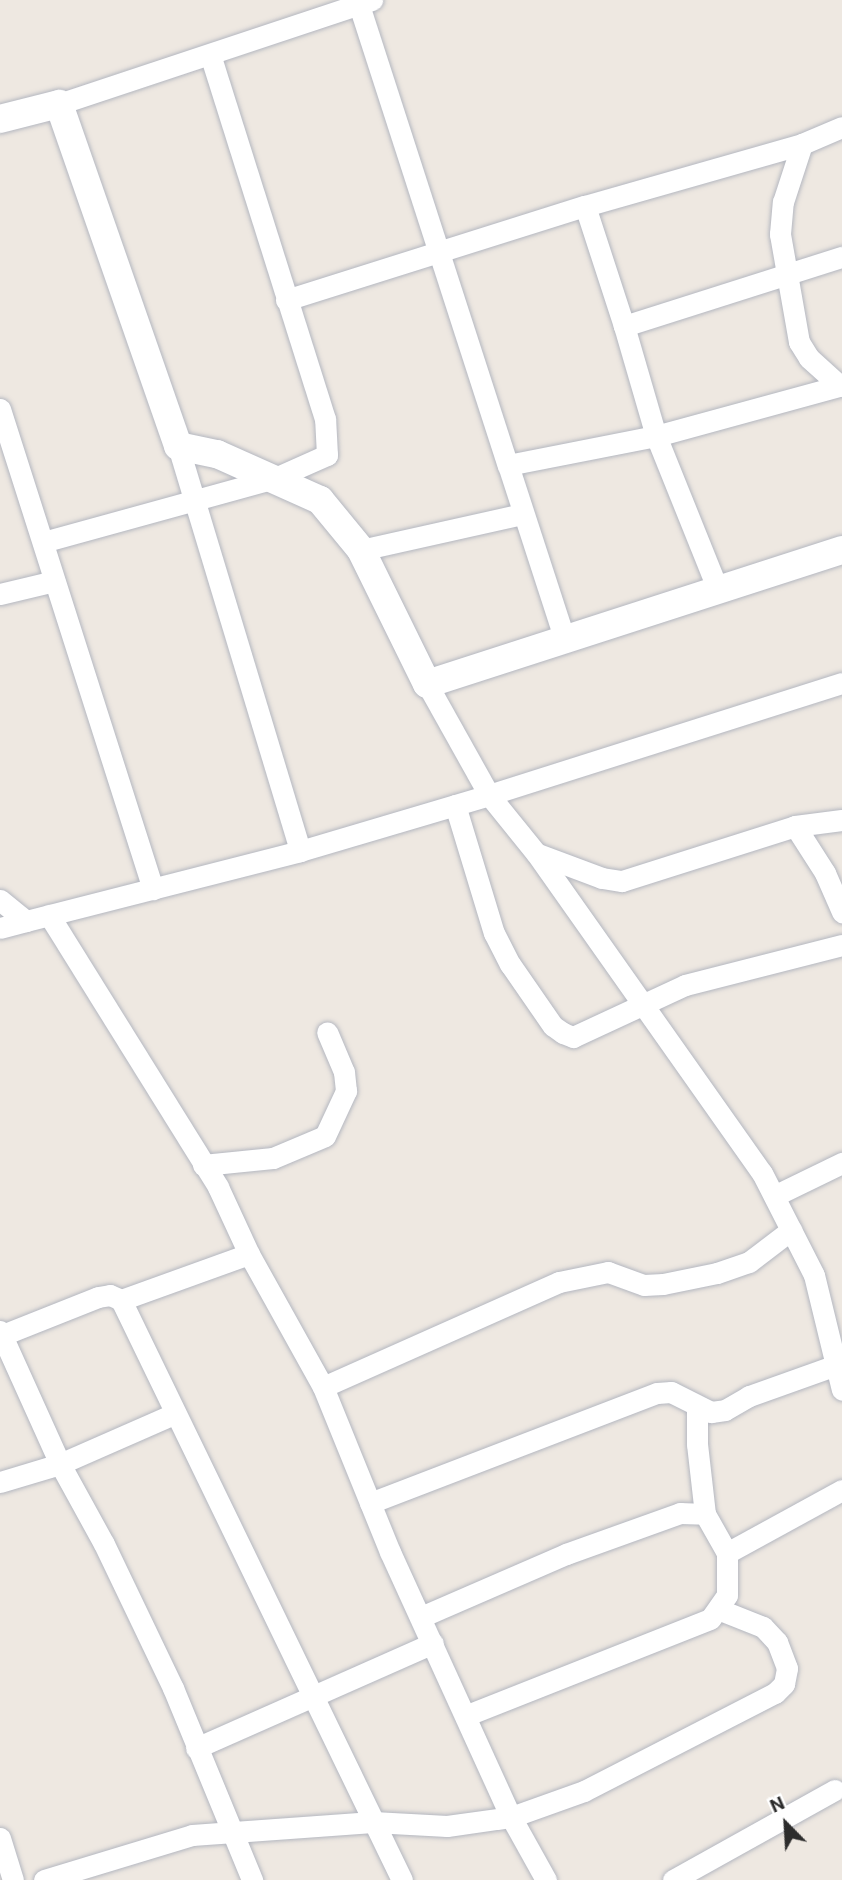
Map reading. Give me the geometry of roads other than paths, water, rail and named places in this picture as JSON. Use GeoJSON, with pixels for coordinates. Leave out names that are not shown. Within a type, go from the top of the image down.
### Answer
{"type":"FeatureCollection","features":[{"type":"Feature","properties":{"kind":"street"},"geometry":{"type":"LineString","coordinates":[[0,119],[59,104],[365,2],[522,514],[565,640]]}},
{"type":"Feature","properties":{"kind":"street"},"geometry":{"type":"LineString","coordinates":[[43,542],[275,478],[327,454],[329,445],[326,419],[210,55]]}},
{"type":"Feature","properties":{"kind":"street"},"geometry":{"type":"LineString","coordinates":[[59,104],[178,446],[300,851]]}},
{"type":"Feature","properties":{"kind":"street"},"geometry":{"type":"LineString","coordinates":[[286,300],[441,253],[585,205],[802,144],[842,127]]}},
{"type":"Feature","properties":{"kind":"street"},"geometry":{"type":"LineString","coordinates":[[802,144],[783,202],[780,234],[790,274],[799,342],[809,358],[841,386]]}},
{"type":"Feature","properties":{"kind":"street"},"geometry":{"type":"LineString","coordinates":[[585,205],[656,436],[718,590]]}},
{"type":"Feature","properties":{"kind":"street"},"geometry":{"type":"LineString","coordinates":[[624,326],[842,257]]}},
{"type":"Feature","properties":{"kind":"street"},"geometry":{"type":"LineString","coordinates":[[508,466],[656,436],[841,386]]}},
{"type":"Feature","properties":{"kind":"street"},"geometry":{"type":"LineString","coordinates":[[0,409],[153,889]]}},
{"type":"Feature","properties":{"kind":"street"},"geometry":{"type":"LineString","coordinates":[[178,446],[217,454],[320,500],[361,550],[427,684],[489,795],[536,853],[774,1196],[814,1275],[842,1390]]}},
{"type":"Feature","properties":{"kind":"street"},"geometry":{"type":"LineString","coordinates":[[361,550],[522,514]]}},
{"type":"Feature","properties":{"kind":"street"},"geometry":{"type":"LineString","coordinates":[[427,684],[842,550]]}},
{"type":"Feature","properties":{"kind":"street"},"geometry":{"type":"LineString","coordinates":[[0,594],[54,581]]}},
{"type":"Feature","properties":{"kind":"street"},"geometry":{"type":"LineString","coordinates":[[0,928],[300,851],[489,795],[842,683]]}},
{"type":"Feature","properties":{"kind":"street"},"geometry":{"type":"LineString","coordinates":[[455,805],[494,933],[553,1026],[573,1037],[685,985],[842,945]]}},
{"type":"Feature","properties":{"kind":"street"},"geometry":{"type":"LineString","coordinates":[[536,853],[601,878],[622,881],[795,826],[842,820]]}},
{"type":"Feature","properties":{"kind":"street"},"geometry":{"type":"LineString","coordinates":[[795,826],[825,873],[842,912]]}},
{"type":"Feature","properties":{"kind":"street"},"geometry":{"type":"LineString","coordinates":[[0,900],[26,921]]}},
{"type":"Feature","properties":{"kind":"street"},"geometry":{"type":"LineString","coordinates":[[49,915],[203,1165],[323,1387],[370,1503],[511,1817],[546,1880]]}},
{"type":"Feature","properties":{"kind":"street"},"geometry":{"type":"LineString","coordinates":[[203,1165],[273,1158],[325,1136],[346,1091],[344,1072],[327,1032]]}},
{"type":"Feature","properties":{"kind":"street"},"geometry":{"type":"LineString","coordinates":[[774,1196],[842,1163]]}},
{"type":"Feature","properties":{"kind":"street"},"geometry":{"type":"LineString","coordinates":[[323,1387],[559,1283],[608,1272],[644,1285],[717,1273],[749,1262],[791,1230]]}},
{"type":"Feature","properties":{"kind":"street"},"geometry":{"type":"LineString","coordinates":[[121,1300],[249,1254]]}},
{"type":"Feature","properties":{"kind":"street"},"geometry":{"type":"LineString","coordinates":[[251,1880],[196,1748],[104,1544],[60,1464],[1,1334],[98,1297],[110,1295],[121,1300],[402,1880]]}},
{"type":"Feature","properties":{"kind":"street"},"geometry":{"type":"LineString","coordinates":[[370,1503],[657,1392],[671,1392],[697,1408],[725,1410],[749,1396],[836,1365]]}},
{"type":"Feature","properties":{"kind":"street"},"geometry":{"type":"LineString","coordinates":[[467,1715],[697,1625],[720,1610],[727,1595],[727,1553],[705,1514],[696,1444],[697,1408]]}},
{"type":"Feature","properties":{"kind":"street"},"geometry":{"type":"LineString","coordinates":[[0,1482],[60,1464],[174,1414]]}},
{"type":"Feature","properties":{"kind":"street"},"geometry":{"type":"LineString","coordinates":[[727,1553],[842,1490]]}},
{"type":"Feature","properties":{"kind":"street"},"geometry":{"type":"LineString","coordinates":[[421,1617],[622,1532],[680,1513],[705,1514]]}},
{"type":"Feature","properties":{"kind":"street"},"geometry":{"type":"LineString","coordinates":[[44,1880],[192,1835],[228,1830],[373,1822],[447,1825],[511,1817],[583,1791],[653,1758],[784,1684],[787,1668],[777,1642],[763,1627],[720,1610]]}},
{"type":"Feature","properties":{"kind":"street"},"geometry":{"type":"LineString","coordinates":[[196,1748],[312,1699],[433,1643]]}},
{"type":"Feature","properties":{"kind":"street"},"geometry":{"type":"LineString","coordinates":[[673,1880],[835,1790]]}},
{"type":"Feature","properties":{"kind":"street"},"geometry":{"type":"LineString","coordinates":[[0,1838],[13,1880]]}}]}
